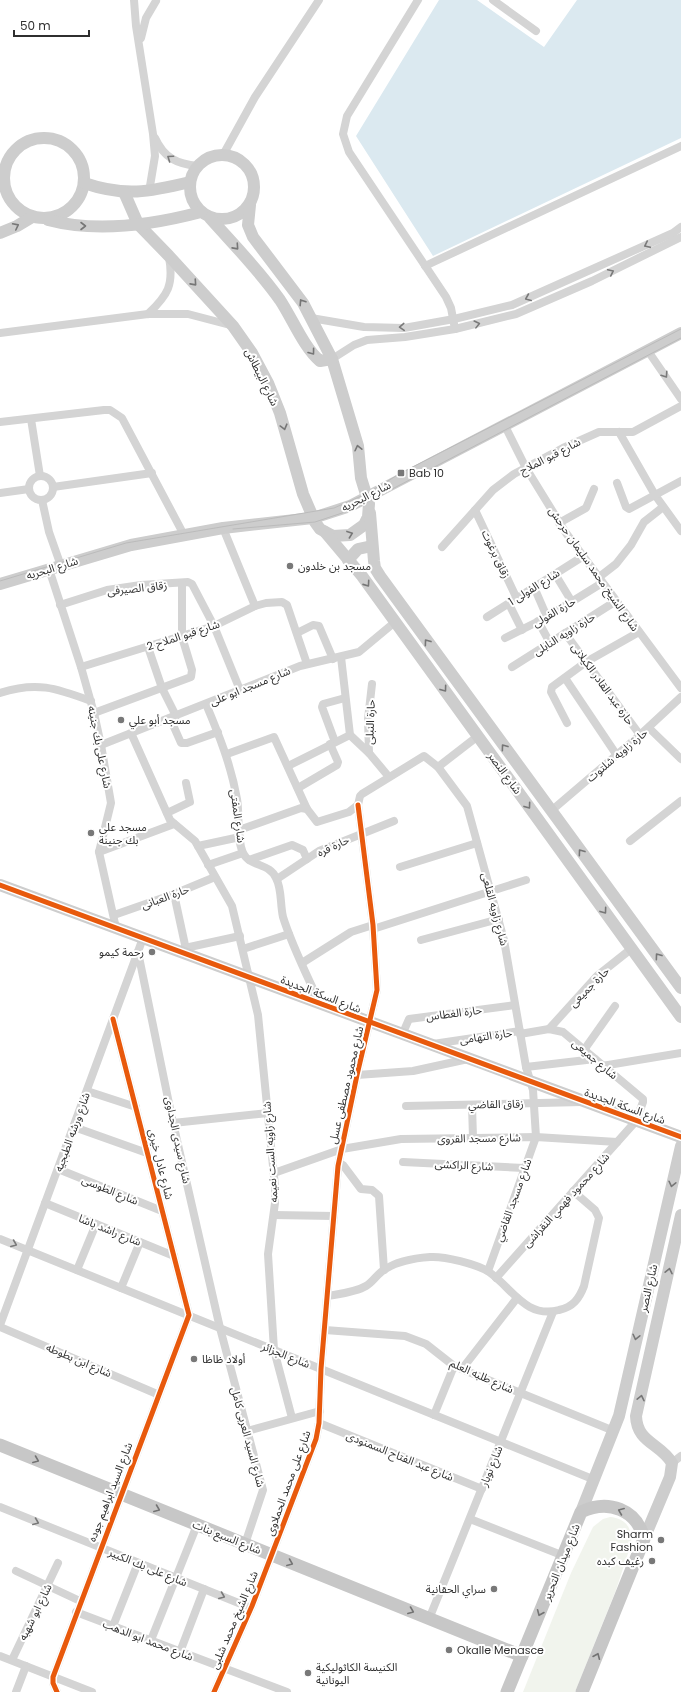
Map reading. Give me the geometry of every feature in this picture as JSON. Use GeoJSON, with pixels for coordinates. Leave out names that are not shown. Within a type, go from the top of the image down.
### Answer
{"type":"FeatureCollection","features":[{"type":"Feature","properties":{"kind":"main road"},"geometry":{"type":"LineString","coordinates":[[44,219],[56,217],[67,212],[76,204],[82,194],[84,171],[80,160],[73,150],[58,141],[41,138],[25,143],[12,154],[7,164],[2,183],[13,203],[21,212],[32,217],[76,226],[138,224],[206,215],[221,220],[232,219],[242,213],[250,205]]}},
{"type":"Feature","properties":{"kind":"main road"},"geometry":{"type":"LineString","coordinates":[[325,532],[341,537],[354,533],[364,525],[367,497],[358,446],[332,359],[311,318],[294,290],[253,237],[248,218],[250,205],[254,194],[254,183],[251,172],[244,163],[234,157],[223,155],[214,156],[198,166],[190,182],[190,193],[194,204],[206,215],[275,293],[296,326],[311,354],[320,361],[332,359]]}},
{"type":"Feature","properties":{"kind":"main road"},"geometry":{"type":"LineString","coordinates":[[84,183],[103,189],[124,192],[149,192],[190,182]]}},
{"type":"Feature","properties":{"kind":"main road"},"geometry":{"type":"LineString","coordinates":[[124,192],[138,224]]}},
{"type":"Feature","properties":{"kind":"main road"},"geometry":{"type":"LineString","coordinates":[[0,233],[17,226],[32,217]]}},
{"type":"Feature","properties":{"kind":"main road","name":"شارع البيطاش"},"geometry":{"type":"LineString","coordinates":[[138,224],[233,326],[252,352],[268,383],[280,413],[303,494],[313,518],[318,526],[325,532]]}},
{"type":"Feature","properties":{"kind":"main road","name":"شارع البحريه"},"geometry":{"type":"LineString","coordinates":[[0,584],[122,547],[223,528],[313,518],[336,512],[681,333]]}},
{"type":"Feature","properties":{"kind":"main road","name":"شارع النصر"},"geometry":{"type":"LineString","coordinates":[[367,497],[375,568],[380,576],[681,988]]}},
{"type":"Feature","properties":{"kind":"main road","name":"شارع النصر"},"geometry":{"type":"LineString","coordinates":[[325,532],[362,576],[681,1017]]}},
{"type":"Feature","properties":{"kind":"main road"},"geometry":{"type":"LineString","coordinates":[[348,560],[358,549],[372,546]]}},
{"type":"Feature","properties":{"kind":"main road","name":"شارع السكة الجديدة"},"geometry":{"type":"LineString","coordinates":[[0,885],[143,938],[186,951],[250,978],[681,1137]]}},
{"type":"Feature","properties":{"kind":"main road","name":"شارع النصر"},"geometry":{"type":"LineString","coordinates":[[614,1431],[681,1146]]}},
{"type":"Feature","properties":{"kind":"main road","name":"شارع النصر"},"geometry":{"type":"LineString","coordinates":[[678,1461],[642,1435],[637,1424],[636,1416],[681,1215]]}},
{"type":"Feature","properties":{"kind":"main road","name":"شارع ميدان التحرير"},"geometry":{"type":"LineString","coordinates":[[507,1692],[614,1431]]}},
{"type":"Feature","properties":{"kind":"main road","name":"شارع السبع بنات"},"geometry":{"type":"LineString","coordinates":[[0,1445],[522,1656]]}},
{"type":"Feature","properties":{"kind":"main road"},"geometry":{"type":"LineString","coordinates":[[583,1692],[644,1539],[678,1461]]}},
{"type":"Feature","properties":{"kind":"main road"},"geometry":{"type":"LineString","coordinates":[[581,1512],[594,1506],[617,1509],[629,1514],[637,1522],[644,1539]]}},
{"type":"Feature","properties":{"kind":"street"},"geometry":{"type":"LineString","coordinates":[[134,0],[136,26],[140,42],[155,156],[149,192]]}},
{"type":"Feature","properties":{"kind":"street"},"geometry":{"type":"LineString","coordinates":[[140,42],[142,29],[155,0]]}},
{"type":"Feature","properties":{"kind":"street"},"geometry":{"type":"LineString","coordinates":[[223,155],[255,97],[319,0]]}},
{"type":"Feature","properties":{"kind":"street"},"geometry":{"type":"LineString","coordinates":[[418,0],[347,116],[343,134],[349,152],[446,297],[454,319],[455,329]]}},
{"type":"Feature","properties":{"kind":"street"},"geometry":{"type":"LineString","coordinates":[[493,0],[536,31]]}},
{"type":"Feature","properties":{"kind":"street"},"geometry":{"type":"LineString","coordinates":[[153,134],[164,154],[174,161],[184,165],[198,166]]}},
{"type":"Feature","properties":{"kind":"street"},"geometry":{"type":"LineString","coordinates":[[425,266],[681,146]]}},
{"type":"Feature","properties":{"kind":"street"},"geometry":{"type":"LineString","coordinates":[[311,318],[364,327],[404,328],[454,319],[512,305],[588,273],[673,234],[681,227]]}},
{"type":"Feature","properties":{"kind":"street"},"geometry":{"type":"LineString","coordinates":[[332,359],[367,340],[405,337],[455,329],[516,314],[592,281],[681,238]]}},
{"type":"Feature","properties":{"kind":"street"},"geometry":{"type":"LineString","coordinates":[[148,314],[162,301],[170,287],[171,271],[169,256]]}},
{"type":"Feature","properties":{"kind":"street"},"geometry":{"type":"LineString","coordinates":[[588,273],[592,281]]}},
{"type":"Feature","properties":{"kind":"street"},"geometry":{"type":"LineString","coordinates":[[0,333],[148,314],[188,314],[233,326]]}},
{"type":"Feature","properties":{"kind":"street"},"geometry":{"type":"LineString","coordinates":[[648,351],[681,399]]}},
{"type":"Feature","properties":{"kind":"street","name":"شارع قبو الملاح"},"geometry":{"type":"LineString","coordinates":[[442,547],[502,482],[563,448],[599,432],[633,432],[681,406]]}},
{"type":"Feature","properties":{"kind":"street"},"geometry":{"type":"LineString","coordinates":[[0,422],[104,410],[117,413],[122,418],[184,535]]}},
{"type":"Feature","properties":{"kind":"street"},"geometry":{"type":"LineString","coordinates":[[31,419],[40,476]]}},
{"type":"Feature","properties":{"kind":"street","name":"شارع الشيخ محمد سليمان حرحش"},"geometry":{"type":"LineString","coordinates":[[504,424],[526,468],[559,523],[582,557],[681,688]]}},
{"type":"Feature","properties":{"kind":"street"},"geometry":{"type":"LineString","coordinates":[[619,432],[654,495],[663,507],[678,520],[681,531]]}},
{"type":"Feature","properties":{"kind":"street"},"geometry":{"type":"LineString","coordinates":[[53,487],[152,473]]}},
{"type":"Feature","properties":{"kind":"street"},"geometry":{"type":"LineString","coordinates":[[40,476],[46,477],[53,487],[52,493],[48,498],[42,500],[36,499],[31,495],[29,490],[30,483],[34,478],[40,476]]}},
{"type":"Feature","properties":{"kind":"street"},"geometry":{"type":"LineString","coordinates":[[617,483],[627,508],[681,481]]}},
{"type":"Feature","properties":{"kind":"street"},"geometry":{"type":"LineString","coordinates":[[559,523],[586,508],[594,488]]}},
{"type":"Feature","properties":{"kind":"street"},"geometry":{"type":"LineString","coordinates":[[0,493],[29,490]]}},
{"type":"Feature","properties":{"kind":"street"},"geometry":{"type":"LineString","coordinates":[[42,500],[49,532],[61,566]]}},
{"type":"Feature","properties":{"kind":"street","name":"حارة الفولى"},"geometry":{"type":"LineString","coordinates":[[505,638],[572,602],[600,581],[621,558],[644,522],[663,507]]}},
{"type":"Feature","properties":{"kind":"street","name":"زقاق برغوت"},"geometry":{"type":"LineString","coordinates":[[475,510],[517,598]]}},
{"type":"Feature","properties":{"kind":"street"},"geometry":{"type":"LineString","coordinates":[[223,528],[255,606]]}},
{"type":"Feature","properties":{"kind":"street","name":"شارع الفولى 1"},"geometry":{"type":"LineString","coordinates":[[486,618],[582,557]]}},
{"type":"Feature","properties":{"kind":"street","name":"شارع على بك جنينه"},"geometry":{"type":"LineString","coordinates":[[49,569],[81,667],[91,701],[101,745],[111,803],[100,852],[116,928]]}},
{"type":"Feature","properties":{"kind":"street"},"geometry":{"type":"LineString","coordinates":[[555,574],[572,602]]}},
{"type":"Feature","properties":{"kind":"street"},"geometry":{"type":"LineString","coordinates":[[94,713],[193,675],[182,637],[182,583]]}},
{"type":"Feature","properties":{"kind":"street","name":"زقاق الصيرفى"},"geometry":{"type":"LineString","coordinates":[[60,605],[107,590],[142,585],[192,584],[214,626]]}},
{"type":"Feature","properties":{"kind":"street"},"geometry":{"type":"LineString","coordinates":[[534,587],[547,616]]}},
{"type":"Feature","properties":{"kind":"street","name":"حارة زاويه النابلى"},"geometry":{"type":"LineString","coordinates":[[512,667],[616,601]]}},
{"type":"Feature","properties":{"kind":"street","name":"شارع قبو الملاح 2"},"geometry":{"type":"LineString","coordinates":[[81,667],[214,626],[255,606],[266,603],[284,602],[287,606],[297,633]]}},
{"type":"Feature","properties":{"kind":"street"},"geometry":{"type":"LineString","coordinates":[[509,604],[522,630]]}},
{"type":"Feature","properties":{"kind":"street"},"geometry":{"type":"LineString","coordinates":[[538,621],[550,643]]}},
{"type":"Feature","properties":{"kind":"street","name":"شارع مسجد ابو على"},"geometry":{"type":"LineString","coordinates":[[101,745],[308,664],[359,652],[395,622]]}},
{"type":"Feature","properties":{"kind":"street"},"geometry":{"type":"LineString","coordinates":[[214,626],[240,690]]}},
{"type":"Feature","properties":{"kind":"street"},"geometry":{"type":"LineString","coordinates":[[308,664],[297,633],[313,626],[320,626],[337,658],[345,698],[350,735],[369,753]]}},
{"type":"Feature","properties":{"kind":"street"},"geometry":{"type":"LineString","coordinates":[[567,723],[550,689],[586,662],[638,632]]}},
{"type":"Feature","properties":{"kind":"street","name":"حارة عبد القادر الكيلانى"},"geometry":{"type":"LineString","coordinates":[[566,633],[640,735]]}},
{"type":"Feature","properties":{"kind":"street"},"geometry":{"type":"LineString","coordinates":[[148,647],[181,743],[187,744],[218,732]]}},
{"type":"Feature","properties":{"kind":"street"},"geometry":{"type":"LineString","coordinates":[[565,678],[616,754]]}},
{"type":"Feature","properties":{"kind":"street","name":"حارة النبلى"},"geometry":{"type":"LineString","coordinates":[[372,684],[368,719],[369,753],[389,777]]}},
{"type":"Feature","properties":{"kind":"street"},"geometry":{"type":"LineString","coordinates":[[0,693],[19,687],[40,686],[91,701]]}},
{"type":"Feature","properties":{"kind":"street","name":"حارة زاويه شلتوت"},"geometry":{"type":"LineString","coordinates":[[551,811],[648,728],[681,697]]}},
{"type":"Feature","properties":{"kind":"street"},"geometry":{"type":"LineString","coordinates":[[298,788],[337,765],[338,762],[333,743],[321,710],[323,704],[345,698]]}},
{"type":"Feature","properties":{"kind":"street","name":"شارع المفتى"},"geometry":{"type":"LineString","coordinates":[[206,704],[227,754],[237,798],[240,834],[246,857]]}},
{"type":"Feature","properties":{"kind":"street"},"geometry":{"type":"LineString","coordinates":[[648,728],[681,759]]}},
{"type":"Feature","properties":{"kind":"street","name":"شارع زاويه الست نعيمه"},"geometry":{"type":"LineString","coordinates":[[131,733],[167,813],[174,824],[187,833],[198,846],[232,906],[250,978],[258,1015],[274,1173],[274,1215],[268,1254],[274,1350],[292,1418]]}},
{"type":"Feature","properties":{"kind":"street"},"geometry":{"type":"LineString","coordinates":[[288,766],[350,735]]}},
{"type":"Feature","properties":{"kind":"street"},"geometry":{"type":"LineString","coordinates":[[438,767],[478,736]]}},
{"type":"Feature","properties":{"kind":"street"},"geometry":{"type":"LineString","coordinates":[[227,754],[274,737],[307,809],[314,819],[320,822],[354,810],[358,805],[362,794],[389,777]]}},
{"type":"Feature","properties":{"kind":"street","name":"شارع زاويه القلعى"},"geometry":{"type":"LineString","coordinates":[[389,777],[421,757],[428,758],[438,767],[467,806],[499,918],[530,1082]]}},
{"type":"Feature","properties":{"kind":"street"},"geometry":{"type":"LineString","coordinates":[[167,813],[190,802],[186,783]]}},
{"type":"Feature","properties":{"kind":"street"},"geometry":{"type":"LineString","coordinates":[[630,841],[681,801]]}},
{"type":"Feature","properties":{"kind":"street","name":"شارع محمود مصطفى عسل"},"geometry":{"type":"LineString","coordinates":[[321,1369],[339,1163],[357,1074],[371,1023],[378,979],[363,832],[358,805]]}},
{"type":"Feature","properties":{"kind":"street"},"geometry":{"type":"LineString","coordinates":[[198,846],[240,834],[301,808],[307,809]]}},
{"type":"Feature","properties":{"kind":"street","name":"حارة قره"},"geometry":{"type":"LineString","coordinates":[[277,879],[319,851],[363,832],[394,821]]}},
{"type":"Feature","properties":{"kind":"street"},"geometry":{"type":"LineString","coordinates":[[100,852],[174,824]]}},
{"type":"Feature","properties":{"kind":"street"},"geometry":{"type":"LineString","coordinates":[[400,867],[477,843]]}},
{"type":"Feature","properties":{"kind":"street"},"geometry":{"type":"LineString","coordinates":[[208,864],[246,857],[292,845],[303,850],[307,859]]}},
{"type":"Feature","properties":{"kind":"street"},"geometry":{"type":"LineString","coordinates":[[246,857],[274,872],[277,879],[282,912],[320,1004]]}},
{"type":"Feature","properties":{"kind":"street","name":"حارة العبانى"},"geometry":{"type":"LineString","coordinates":[[114,915],[174,894],[215,877]]}},
{"type":"Feature","properties":{"kind":"street"},"geometry":{"type":"LineString","coordinates":[[302,963],[350,932],[373,927],[526,880]]}},
{"type":"Feature","properties":{"kind":"street"},"geometry":{"type":"LineString","coordinates":[[174,894],[186,951],[240,936]]}},
{"type":"Feature","properties":{"kind":"street"},"geometry":{"type":"LineString","coordinates":[[420,940],[499,918]]}},
{"type":"Feature","properties":{"kind":"street"},"geometry":{"type":"LineString","coordinates":[[243,950],[290,934]]}},
{"type":"Feature","properties":{"kind":"street","name":"شارع ورشه الطبجيه"},"geometry":{"type":"LineString","coordinates":[[0,1326],[143,938]]}},
{"type":"Feature","properties":{"kind":"street","name":"حارة جميعى"},"geometry":{"type":"LineString","coordinates":[[549,1029],[597,976],[631,949]]}},
{"type":"Feature","properties":{"kind":"street","name":"شارع سيدى الجداوى"},"geometry":{"type":"LineString","coordinates":[[138,952],[173,1123],[220,1328]]}},
{"type":"Feature","properties":{"kind":"street","name":"حارة الغطاس"},"geometry":{"type":"LineString","coordinates":[[402,1035],[409,1019],[515,1005]]}},
{"type":"Feature","properties":{"kind":"street"},"geometry":{"type":"LineString","coordinates":[[584,1050],[615,1006]]}},
{"type":"Feature","properties":{"kind":"street","name":"شارع عادل خيرى"},"geometry":{"type":"LineString","coordinates":[[113,1019],[189,1315]]}},
{"type":"Feature","properties":{"kind":"street","name":"شارع جميعى"},"geometry":{"type":"LineString","coordinates":[[520,1032],[549,1029],[563,1032],[643,1099],[636,1121]]}},
{"type":"Feature","properties":{"kind":"street","name":"حارة التهامى"},"geometry":{"type":"LineString","coordinates":[[429,1044],[520,1032]]}},
{"type":"Feature","properties":{"kind":"street"},"geometry":{"type":"LineString","coordinates":[[602,1066],[681,1053]]}},
{"type":"Feature","properties":{"kind":"street"},"geometry":{"type":"LineString","coordinates":[[357,1074],[413,1071],[469,1059]]}},
{"type":"Feature","properties":{"kind":"street"},"geometry":{"type":"LineString","coordinates":[[526,1067],[595,1059]]}},
{"type":"Feature","properties":{"kind":"street","name":"شارع مسجد القاضي"},"geometry":{"type":"LineString","coordinates":[[488,1271],[536,1137],[533,1090],[530,1082]]}},
{"type":"Feature","properties":{"kind":"street"},"geometry":{"type":"LineString","coordinates":[[87,1091],[136,1107]]}},
{"type":"Feature","properties":{"kind":"street","name":"زقاق القاضي"},"geometry":{"type":"LineString","coordinates":[[406,1106],[586,1102]]}},
{"type":"Feature","properties":{"kind":"street"},"geometry":{"type":"LineString","coordinates":[[472,1105],[473,1138]]}},
{"type":"Feature","properties":{"kind":"street"},"geometry":{"type":"LineString","coordinates":[[173,1123],[268,1113]]}},
{"type":"Feature","properties":{"kind":"street","name":"شارع محمود فهمي النقراشى"},"geometry":{"type":"LineString","coordinates":[[496,1278],[636,1121]]}},
{"type":"Feature","properties":{"kind":"street"},"geometry":{"type":"LineString","coordinates":[[74,1127],[147,1152]]}},
{"type":"Feature","properties":{"kind":"street","name":"شارع مسجد القروى"},"geometry":{"type":"LineString","coordinates":[[274,1173],[342,1149],[401,1138],[536,1137],[617,1142]]}},
{"type":"Feature","properties":{"kind":"street","name":"شارع الراكشى"},"geometry":{"type":"LineString","coordinates":[[403,1162],[524,1168]]}},
{"type":"Feature","properties":{"kind":"street"},"geometry":{"type":"LineString","coordinates":[[339,1163],[343,1165],[361,1188],[372,1190],[379,1196],[384,1270]]}},
{"type":"Feature","properties":{"kind":"street","name":"شارع الطوسى"},"geometry":{"type":"LineString","coordinates":[[58,1170],[162,1211]]}},
{"type":"Feature","properties":{"kind":"street"},"geometry":{"type":"LineString","coordinates":[[328,1296],[365,1287],[384,1270],[408,1259],[432,1257],[456,1260],[488,1271],[528,1308],[539,1312],[553,1312],[568,1308],[575,1303],[581,1295],[599,1218],[595,1210],[574,1191]]}},
{"type":"Feature","properties":{"kind":"street","name":"شارع راشد باشا"},"geometry":{"type":"LineString","coordinates":[[46,1203],[174,1256]]}},
{"type":"Feature","properties":{"kind":"street"},"geometry":{"type":"LineString","coordinates":[[274,1215],[334,1216]]}},
{"type":"Feature","properties":{"kind":"street"},"geometry":{"type":"LineString","coordinates":[[77,1270],[96,1224]]}},
{"type":"Feature","properties":{"kind":"street","name":"شارع الجزائر"},"geometry":{"type":"LineString","coordinates":[[0,1239],[595,1480]]}},
{"type":"Feature","properties":{"kind":"street"},"geometry":{"type":"LineString","coordinates":[[121,1288],[140,1242]]}},
{"type":"Feature","properties":{"kind":"street"},"geometry":{"type":"LineString","coordinates":[[434,1415],[458,1367],[517,1298]]}},
{"type":"Feature","properties":{"kind":"street","name":"شارع نوبار"},"geometry":{"type":"LineString","coordinates":[[429,1619],[553,1312]]}},
{"type":"Feature","properties":{"kind":"street","name":"شارع السيد ابراهيم جوده"},"geometry":{"type":"LineString","coordinates":[[53,1677],[100,1547],[189,1315]]}},
{"type":"Feature","properties":{"kind":"street","name":"شارع ابن بطوطه"},"geometry":{"type":"LineString","coordinates":[[0,1326],[158,1394]]}},
{"type":"Feature","properties":{"kind":"street","name":"شارع السيد العربى كامل"},"geometry":{"type":"LineString","coordinates":[[220,1328],[263,1494],[245,1544]]}},
{"type":"Feature","properties":{"kind":"street","name":"شارع طلبه العلم"},"geometry":{"type":"LineString","coordinates":[[325,1330],[405,1336],[426,1344],[458,1367],[614,1431]]}},
{"type":"Feature","properties":{"kind":"street","name":"شارع على محمد الحملاوى"},"geometry":{"type":"LineString","coordinates":[[272,1555],[316,1439],[320,1411],[321,1369]]}},
{"type":"Feature","properties":{"kind":"street"},"geometry":{"type":"LineString","coordinates":[[247,1431],[320,1411]]}},
{"type":"Feature","properties":{"kind":"street","name":"شارع عبد الفتاح السمنودى"},"geometry":{"type":"LineString","coordinates":[[319,1423],[482,1489]]}},
{"type":"Feature","properties":{"kind":"street","name":"شارع على بك الكبير"},"geometry":{"type":"LineString","coordinates":[[0,1507],[251,1608]]}},
{"type":"Feature","properties":{"kind":"street"},"geometry":{"type":"LineString","coordinates":[[470,1519],[564,1556]]}},
{"type":"Feature","properties":{"kind":"street"},"geometry":{"type":"LineString","coordinates":[[151,1640],[197,1525]]}},
{"type":"Feature","properties":{"kind":"street","name":"شارع الشيخ محمد شلبى"},"geometry":{"type":"LineString","coordinates":[[214,1692],[251,1608],[272,1555]]}},
{"type":"Feature","properties":{"kind":"street","name":"شارع ابو شهبه"},"geometry":{"type":"LineString","coordinates":[[12,1660],[58,1563]]}},
{"type":"Feature","properties":{"kind":"street"},"geometry":{"type":"LineString","coordinates":[[113,1626],[138,1563]]}},
{"type":"Feature","properties":{"kind":"street"},"geometry":{"type":"LineString","coordinates":[[16,1571],[80,1601]]}},
{"type":"Feature","properties":{"kind":"street"},"geometry":{"type":"LineString","coordinates":[[180,1652],[204,1589]]}},
{"type":"Feature","properties":{"kind":"street","name":"شارع محمد ابو الدهب"},"geometry":{"type":"LineString","coordinates":[[76,1612],[284,1692]]}},
{"type":"Feature","properties":{"kind":"street"},"geometry":{"type":"LineString","coordinates":[[0,1656],[92,1692]]}},
{"type":"Feature","properties":{"kind":"street"},"geometry":{"type":"LineString","coordinates":[[16,1692],[26,1666]]}},
{"type":"Feature","properties":{"kind":"street"},"geometry":{"type":"LineString","coordinates":[[53,1677],[53,1683],[57,1692]]}},
{"type":"Feature","properties":{"kind":"shaded area"},"geometry":{"type":"Polygon","coordinates":[[[439,0],[477,0],[544,47],[577,0],[681,0],[681,138],[433,256],[356,136],[439,0]]]}},
{"type":"Feature","properties":{"kind":"shaded area"},"geometry":{"type":"Polygon","coordinates":[[[610,1517],[620,1519],[627,1525],[631,1533],[631,1544],[616,1590],[575,1692],[523,1692],[571,1573],[593,1527],[603,1519],[610,1517]]]}},
{"type":"Feature","properties":{"kind":"tram line"},"geometry":{"type":"LineString","coordinates":[[0,581],[126,543],[334,508],[366,494],[401,473],[681,329]]}},
{"type":"Feature","properties":{"kind":"tram line"},"geometry":{"type":"LineString","coordinates":[[233,529],[315,522],[354,509],[681,338]]}},
{"type":"Feature","properties":{"kind":"cycle path"},"geometry":{"type":"LineString","coordinates":[[214,1692],[252,1606],[316,1439],[319,1423],[321,1369],[338,1166],[377,990],[373,925],[358,805]]}},
{"type":"Feature","properties":{"kind":"cycle path"},"geometry":{"type":"LineString","coordinates":[[0,885],[681,1137]]}},
{"type":"Feature","properties":{"kind":"cycle path"},"geometry":{"type":"LineString","coordinates":[[57,1692],[53,1683],[53,1677],[189,1315],[113,1019]]}},
{"type":"Feature","properties":{"kind":"place","name":"Bab 10"},"geometry":{"type":"Point","coordinates":[401,473]}},
{"type":"Feature","properties":{"kind":"place","name":"مسجد بن خلدون"},"geometry":{"type":"Point","coordinates":[290,566]}},
{"type":"Feature","properties":{"kind":"place","name":"مسجد أبو علي"},"geometry":{"type":"Point","coordinates":[121,720]}},
{"type":"Feature","properties":{"kind":"place","name":"مسجد على بك جنينة"},"geometry":{"type":"Point","coordinates":[91,833]}},
{"type":"Feature","properties":{"kind":"place","name":"رحمة كيمو"},"geometry":{"type":"Point","coordinates":[152,952]}},
{"type":"Feature","properties":{"kind":"place","name":"أولاد ظاظا"},"geometry":{"type":"Point","coordinates":[194,1359]}},
{"type":"Feature","properties":{"kind":"place","name":"Sharm Fashion"},"geometry":{"type":"Point","coordinates":[661,1540]}},
{"type":"Feature","properties":{"kind":"place","name":"رغيف كبده"},"geometry":{"type":"Point","coordinates":[652,1561]}},
{"type":"Feature","properties":{"kind":"place","name":"سراي الحقانية"},"geometry":{"type":"Point","coordinates":[494,1589]}},
{"type":"Feature","properties":{"kind":"place","name":"Okalle Menasce"},"geometry":{"type":"Point","coordinates":[449,1650]}},
{"type":"Feature","properties":{"kind":"place","name":"الكنيسة الكاثوليكية اليونانية"},"geometry":{"type":"Point","coordinates":[308,1673]}}]}
